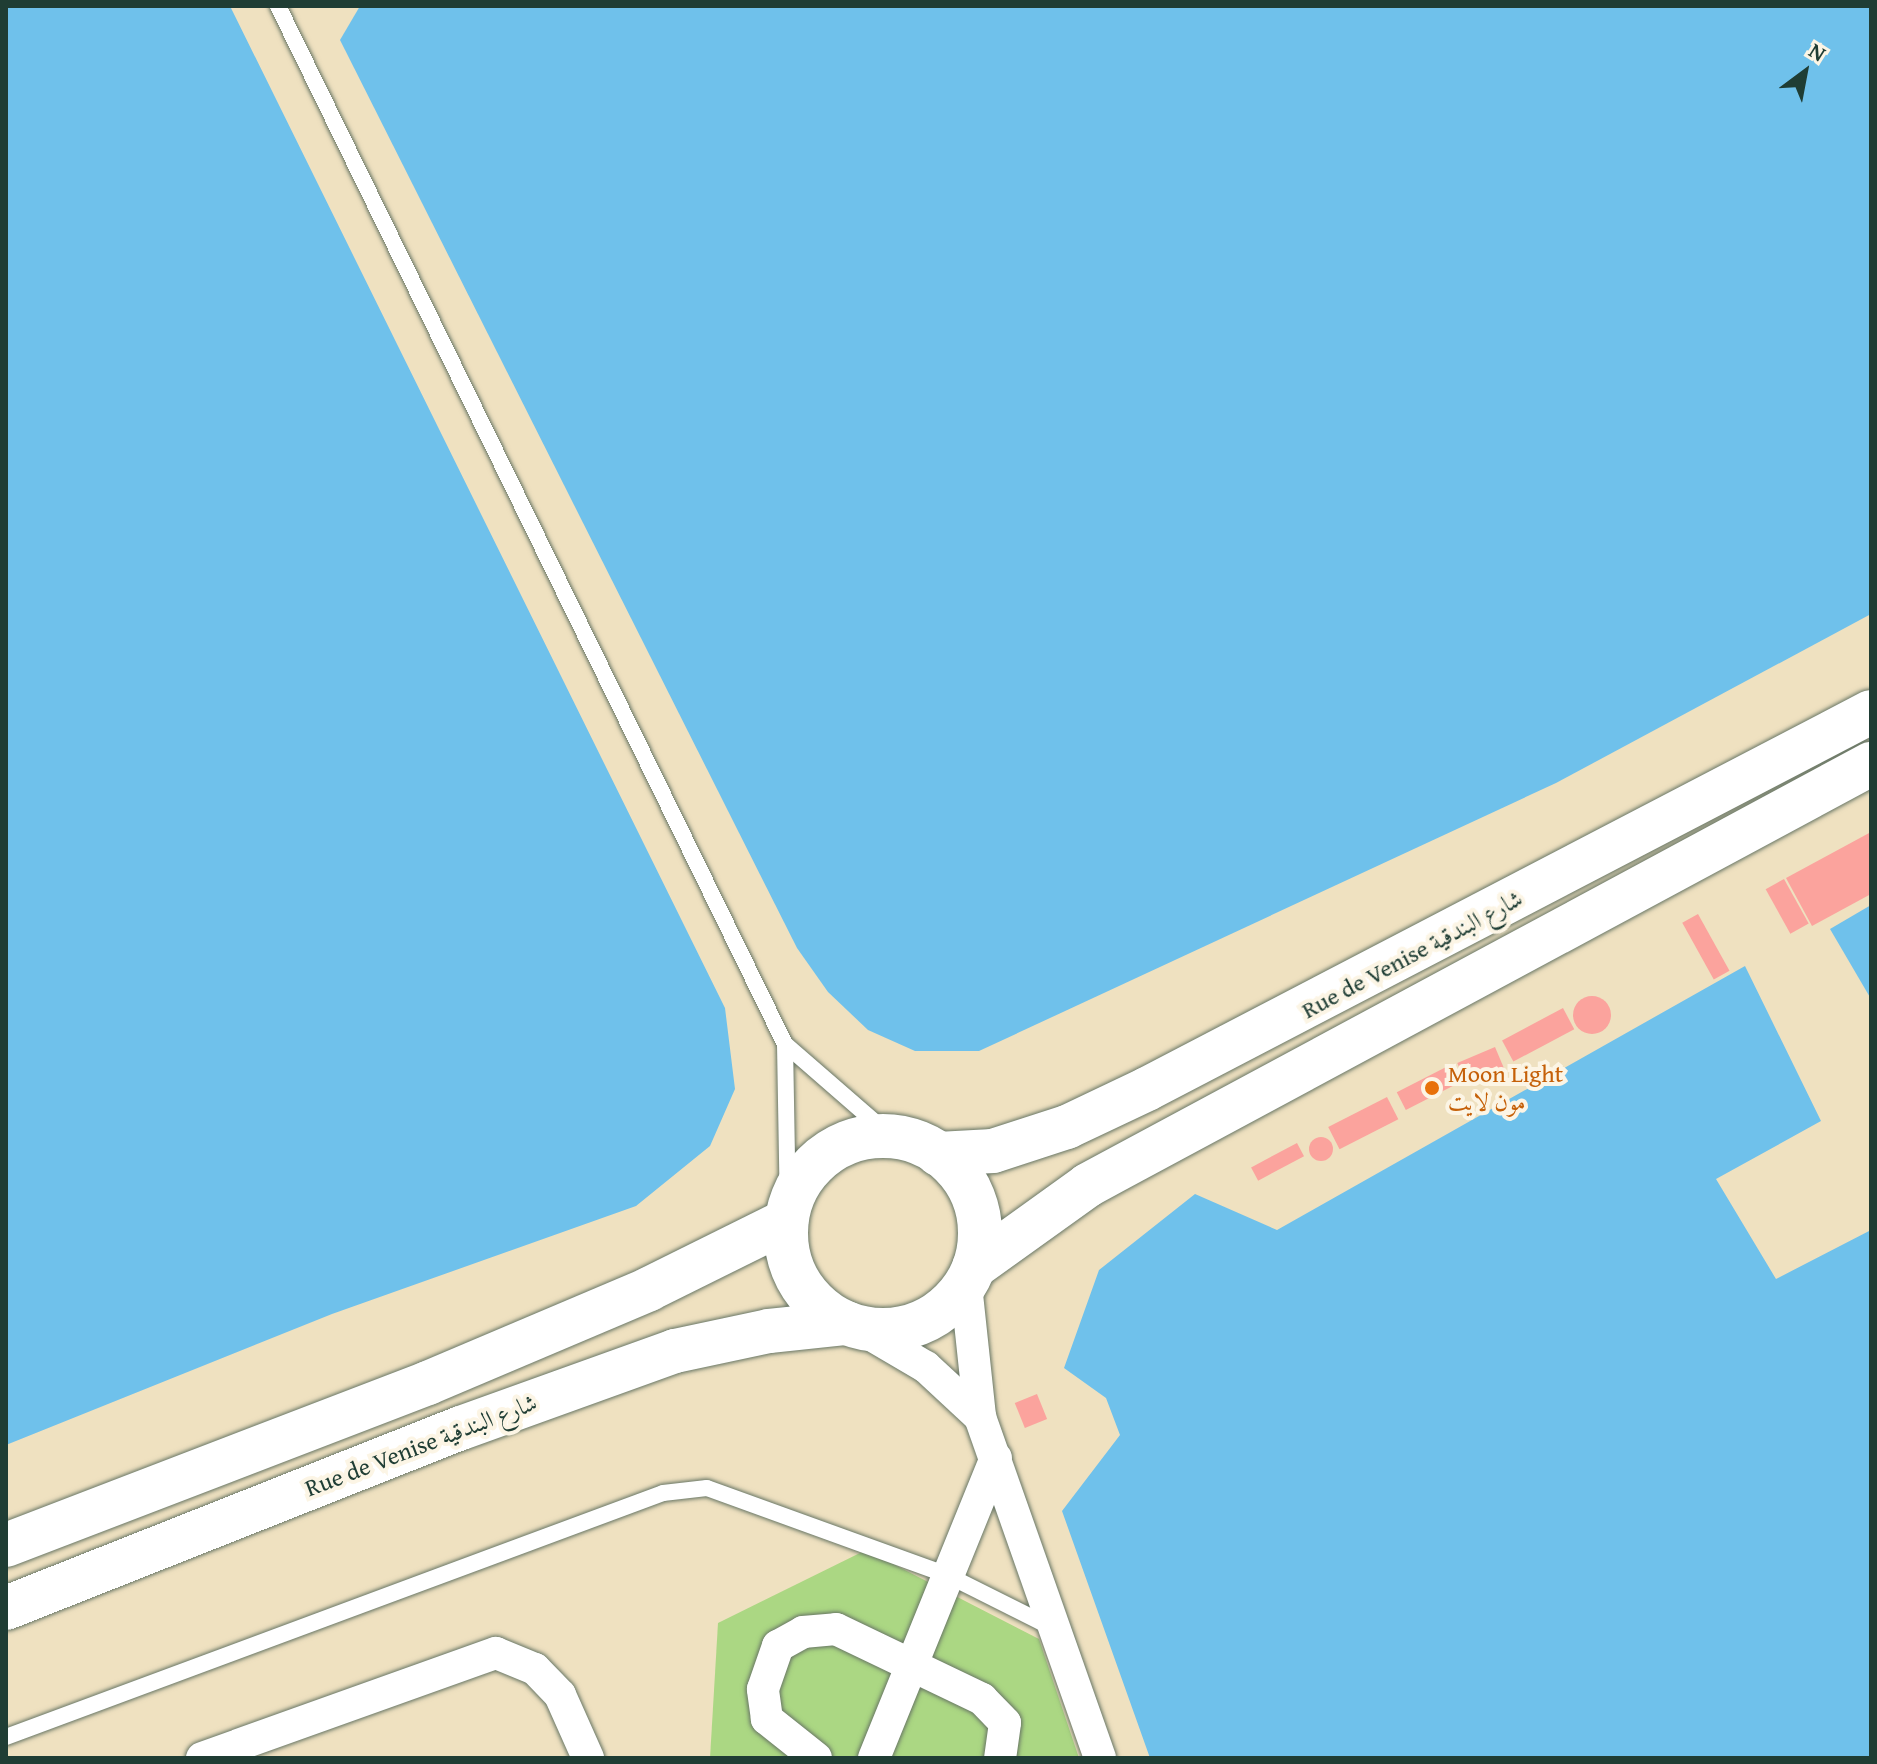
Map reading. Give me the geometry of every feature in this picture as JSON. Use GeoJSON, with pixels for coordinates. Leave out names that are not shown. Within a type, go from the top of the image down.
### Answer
{"type":"FeatureCollection","features":[{"type":"Feature","properties":{"kind":"main road","name":"Rue de Venise شارع البندقية"},"geometry":{"type":"LineString","coordinates":[[938,1154],[993,1151],[1067,1127],[1242,1043],[1871,712]]}},
{"type":"Feature","properties":{"kind":"main road","name":"Rue de Venise شارع البندقية"},"geometry":{"type":"LineString","coordinates":[[970,1276],[1088,1185],[1871,764]]}},
{"type":"Feature","properties":{"kind":"main road"},"geometry":{"type":"LineString","coordinates":[[891,1136],[938,1154],[962,1176],[976,1204],[980,1236],[970,1276],[945,1308],[918,1324],[887,1331],[852,1325],[812,1300],[799,1282],[788,1253],[787,1215],[816,1162],[838,1146],[891,1136]]}},
{"type":"Feature","properties":{"kind":"main road"},"geometry":{"type":"LineString","coordinates":[[6,1545],[428,1383],[649,1289],[787,1215]]}},
{"type":"Feature","properties":{"kind":"main road","name":"Rue de Venise شارع البندقية"},"geometry":{"type":"LineString","coordinates":[[6,1608],[461,1428],[675,1351],[769,1331],[852,1325]]}},
{"type":"Feature","properties":{"kind":"street"},"geometry":{"type":"LineString","coordinates":[[970,1276],[980,1417],[1100,1758]]}},
{"type":"Feature","properties":{"kind":"street"},"geometry":{"type":"LineString","coordinates":[[852,1325],[926,1367],[980,1417]]}},
{"type":"Feature","properties":{"kind":"street"},"geometry":{"type":"LineString","coordinates":[[874,1758],[914,1664],[945,1574],[996,1458]]}},
{"type":"Feature","properties":{"kind":"street"},"geometry":{"type":"LineString","coordinates":[[816,1758],[767,1719],[763,1689],[778,1646],[803,1632],[836,1629],[982,1699],[1005,1723],[1000,1758]]}},
{"type":"Feature","properties":{"kind":"street"},"geometry":{"type":"LineString","coordinates":[[202,1758],[496,1653],[535,1669],[560,1695],[588,1758]]}},
{"type":"Feature","properties":{"kind":"lane"},"geometry":{"type":"LineString","coordinates":[[278,6],[785,1044],[891,1136]]}},
{"type":"Feature","properties":{"kind":"lane"},"geometry":{"type":"LineString","coordinates":[[785,1044],[787,1215]]}},
{"type":"Feature","properties":{"kind":"lane"},"geometry":{"type":"LineString","coordinates":[[6,1737],[663,1493],[707,1488],[945,1574],[1054,1628]]}},
{"type":"Feature","properties":{"kind":"green space"},"geometry":{"type":"Polygon","coordinates":[[[866,1550],[1039,1639],[1079,1758],[710,1758],[718,1623],[866,1550]]]}},
{"type":"Feature","properties":{"kind":"water"},"geometry":{"type":"Polygon","coordinates":[[[6,6],[230,6],[725,1008],[735,1089],[710,1146],[636,1206],[332,1314],[6,1445],[6,6]]]}},
{"type":"Feature","properties":{"kind":"water"},"geometry":{"type":"Polygon","coordinates":[[[360,6],[1871,6],[1871,614],[1556,783],[979,1051],[915,1051],[868,1030],[828,992],[797,948],[340,40],[360,6]]]}},
{"type":"Feature","properties":{"kind":"water"},"geometry":{"type":"Polygon","coordinates":[[[1871,905],[1871,999],[1830,929],[1871,905]]]}},
{"type":"Feature","properties":{"kind":"water"},"geometry":{"type":"Polygon","coordinates":[[[1745,966],[1821,1121],[1716,1179],[1776,1279],[1871,1230],[1871,1758],[1150,1758],[1062,1511],[1120,1435],[1106,1398],[1064,1368],[1099,1270],[1195,1194],[1277,1230],[1745,966]]]}},
{"type":"Feature","properties":{"kind":"building"},"geometry":{"type":"Polygon","coordinates":[[[1871,832],[1871,894],[1812,926],[1786,878],[1871,832]]]}},
{"type":"Feature","properties":{"kind":"building"},"geometry":{"type":"Polygon","coordinates":[[[1784,879],[1809,924],[1790,934],[1766,889],[1784,879]]]}},
{"type":"Feature","properties":{"kind":"building"},"geometry":{"type":"Polygon","coordinates":[[[1698,914],[1730,971],[1714,980],[1682,923],[1698,914]]]}},
{"type":"Feature","properties":{"kind":"building"},"geometry":{"type":"Polygon","coordinates":[[[1592,996],[1605,1002],[1611,1015],[1605,1028],[1592,1034],[1579,1028],[1573,1015],[1579,1002],[1592,996]]]}},
{"type":"Feature","properties":{"kind":"building"},"geometry":{"type":"Polygon","coordinates":[[[1563,1008],[1574,1029],[1513,1062],[1502,1040],[1563,1008]]]}},
{"type":"Feature","properties":{"kind":"building"},"geometry":{"type":"Polygon","coordinates":[[[1495,1047],[1504,1068],[1466,1084],[1457,1063],[1495,1047]]]}},
{"type":"Feature","properties":{"kind":"building"},"geometry":{"type":"Polygon","coordinates":[[[1452,1064],[1461,1082],[1406,1110],[1397,1092],[1452,1064]]]}},
{"type":"Feature","properties":{"kind":"building"},"geometry":{"type":"Polygon","coordinates":[[[1387,1097],[1398,1119],[1340,1149],[1328,1127],[1387,1097]]]}},
{"type":"Feature","properties":{"kind":"building"},"geometry":{"type":"Polygon","coordinates":[[[1321,1137],[1329,1141],[1333,1149],[1329,1157],[1321,1161],[1313,1157],[1309,1149],[1313,1141],[1321,1137]]]}},
{"type":"Feature","properties":{"kind":"building"},"geometry":{"type":"Polygon","coordinates":[[[1297,1143],[1304,1156],[1258,1181],[1251,1167],[1297,1143]]]}},
{"type":"Feature","properties":{"kind":"building"},"geometry":{"type":"Polygon","coordinates":[[[1037,1394],[1047,1419],[1025,1428],[1015,1403],[1037,1394]]]}},
{"type":"Feature","properties":{"kind":"place","name":"Moon Light مون لايت"},"geometry":{"type":"Point","coordinates":[1432,1088]}}]}
